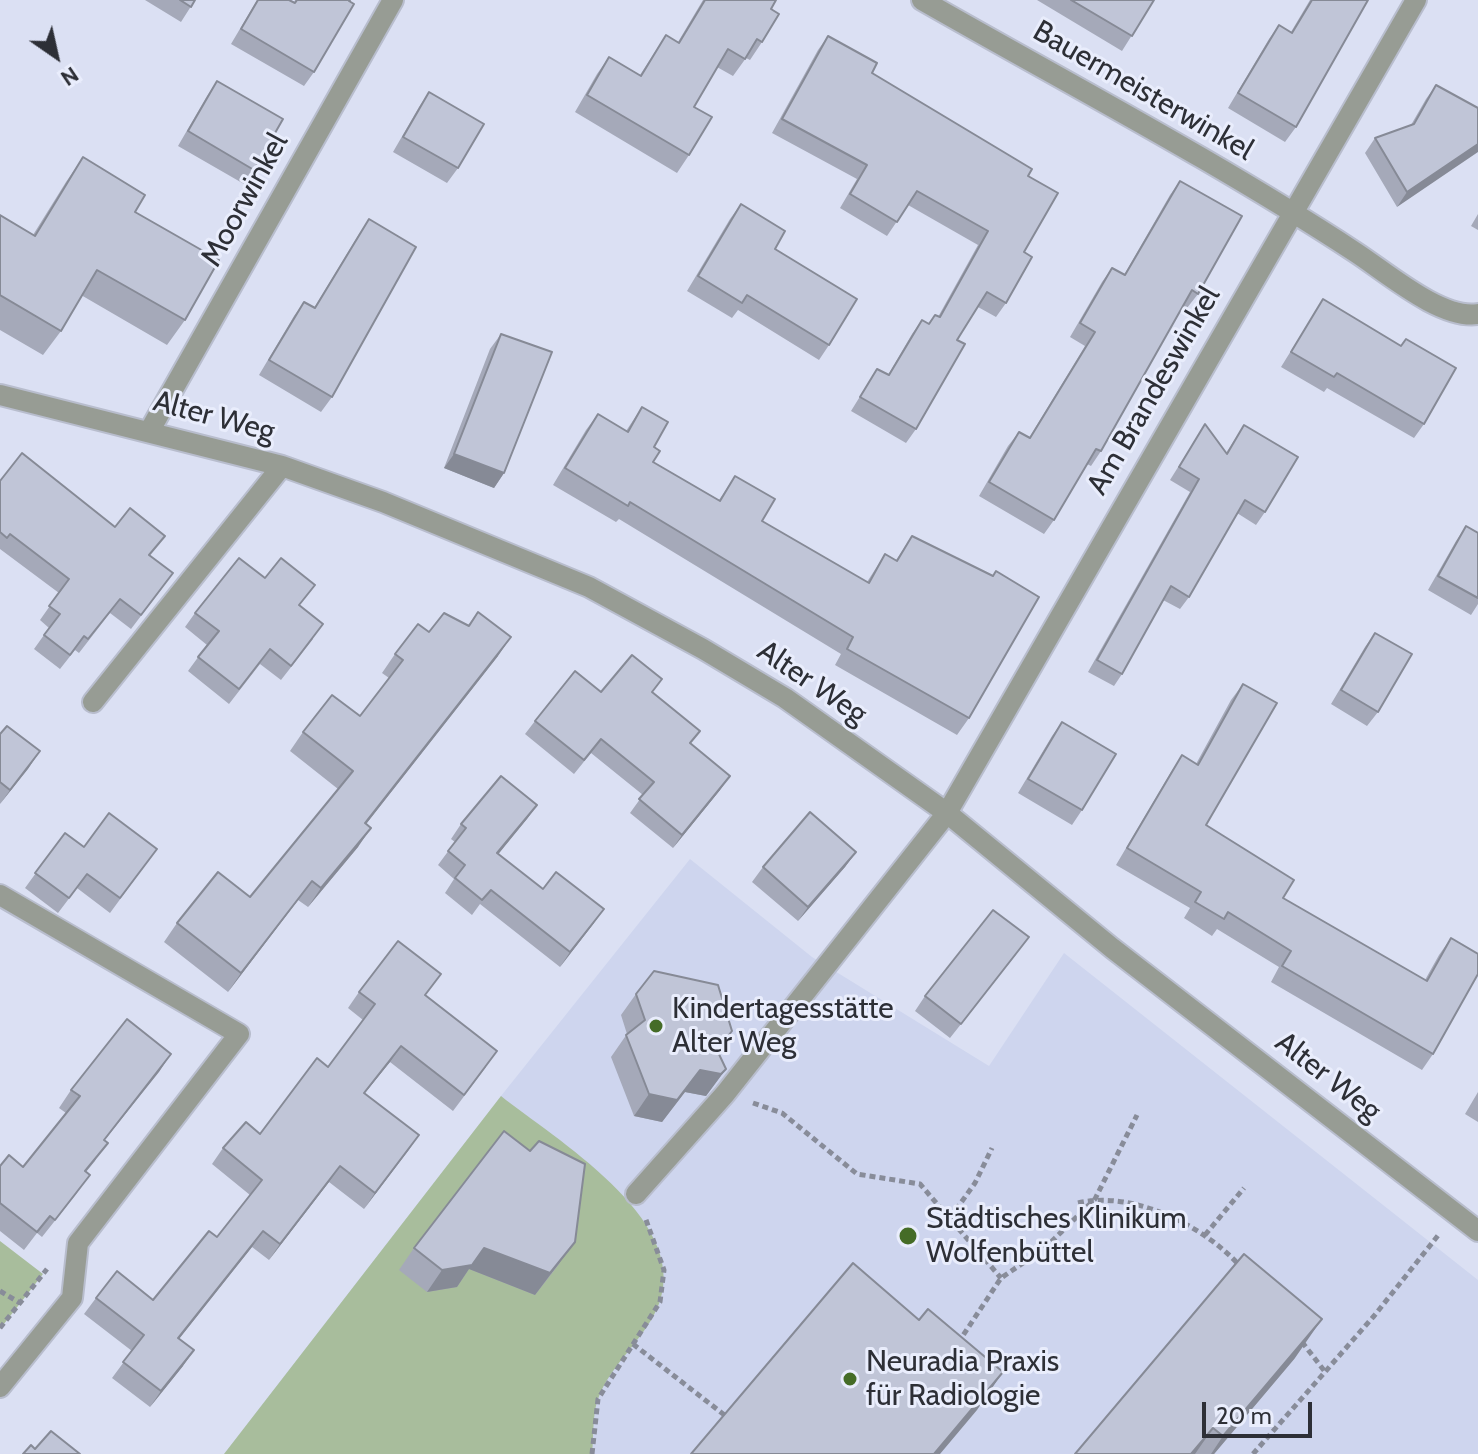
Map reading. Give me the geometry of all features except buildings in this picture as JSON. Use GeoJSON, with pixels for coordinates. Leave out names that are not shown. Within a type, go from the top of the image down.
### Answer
{"type":"FeatureCollection","features":[{"type":"Feature","properties":{"kind":"street","name":"Moorwinkel"},"geometry":{"type":"LineString","coordinates":[[150,430],[393,0]]}},
{"type":"Feature","properties":{"kind":"street","name":"Bauermeisterwinkel"},"geometry":{"type":"LineString","coordinates":[[922,0],[1292,211],[1438,306],[1468,315],[1478,314]]}},
{"type":"Feature","properties":{"kind":"street","name":"Am Brandeswinkel"},"geometry":{"type":"LineString","coordinates":[[636,1194],[725,1094],[947,813],[1416,0]]}},
{"type":"Feature","properties":{"kind":"street","name":"Alter Weg"},"geometry":{"type":"LineString","coordinates":[[0,395],[150,430],[282,466],[383,502],[589,587],[785,698],[947,813],[1112,948],[1478,1231]]}},
{"type":"Feature","properties":{"kind":"street"},"geometry":{"type":"LineString","coordinates":[[93,702],[282,466]]}},
{"type":"Feature","properties":{"kind":"street"},"geometry":{"type":"LineString","coordinates":[[0,895],[239,1034],[78,1243],[72,1298],[0,1387]]}},
{"type":"Feature","properties":{"kind":"path"},"geometry":{"type":"LineString","coordinates":[[725,1094],[782,1113],[857,1174],[920,1184],[1001,1278]]}},
{"type":"Feature","properties":{"kind":"path"},"geometry":{"type":"LineString","coordinates":[[952,1352],[1001,1278],[1045,1248],[1095,1199],[1137,1115]]}},
{"type":"Feature","properties":{"kind":"path"},"geometry":{"type":"LineString","coordinates":[[950,1218],[975,1183],[992,1148]]}},
{"type":"Feature","properties":{"kind":"path"},"geometry":{"type":"LineString","coordinates":[[1205,1235],[1244,1188]]}},
{"type":"Feature","properties":{"kind":"path"},"geometry":{"type":"LineString","coordinates":[[592,1454],[598,1399],[660,1302],[664,1270],[636,1194]]}},
{"type":"Feature","properties":{"kind":"path"},"geometry":{"type":"LineString","coordinates":[[1078,1203],[1095,1199],[1165,1212],[1205,1235],[1250,1278]]}},
{"type":"Feature","properties":{"kind":"path"},"geometry":{"type":"LineString","coordinates":[[1253,1454],[1326,1373],[1455,1213]]}},
{"type":"Feature","properties":{"kind":"path"},"geometry":{"type":"LineString","coordinates":[[0,1328],[54,1260],[78,1243]]}},
{"type":"Feature","properties":{"kind":"path"},"geometry":{"type":"LineString","coordinates":[[0,1291],[20,1303]]}},
{"type":"Feature","properties":{"kind":"path"},"geometry":{"type":"LineString","coordinates":[[1297,1335],[1326,1373]]}},
{"type":"Feature","properties":{"kind":"path"},"geometry":{"type":"LineString","coordinates":[[633,1344],[727,1418]]}},
{"type":"Feature","properties":{"kind":"shaded area","name":"Städtisches Klinikum Wolfenbüttel"},"geometry":{"type":"Polygon","coordinates":[[[690,859],[812,957],[989,1066],[1064,953],[1478,1280],[1478,1454],[224,1454],[501,1096],[690,859]]]}},
{"type":"Feature","properties":{"kind":"green space"},"geometry":{"type":"Polygon","coordinates":[[[501,1096],[611,1184],[636,1211],[655,1240],[663,1270],[660,1301],[654,1314],[611,1374],[598,1399],[592,1454],[224,1454],[501,1096]]]}},
{"type":"Feature","properties":{"kind":"green space"},"geometry":{"type":"Polygon","coordinates":[[[0,1241],[43,1274],[0,1329],[0,1241]]]}},
{"type":"Feature","properties":{"kind":"place","name":"Kindertagesstätte Alter Weg"},"geometry":{"type":"Point","coordinates":[656,1026]}},
{"type":"Feature","properties":{"kind":"place","name":"Städtisches Klinikum Wolfenbüttel"},"geometry":{"type":"Point","coordinates":[908,1236]}},
{"type":"Feature","properties":{"kind":"place","name":"Neuradia Praxis für Radiologie"},"geometry":{"type":"Point","coordinates":[850,1379]}}]}
